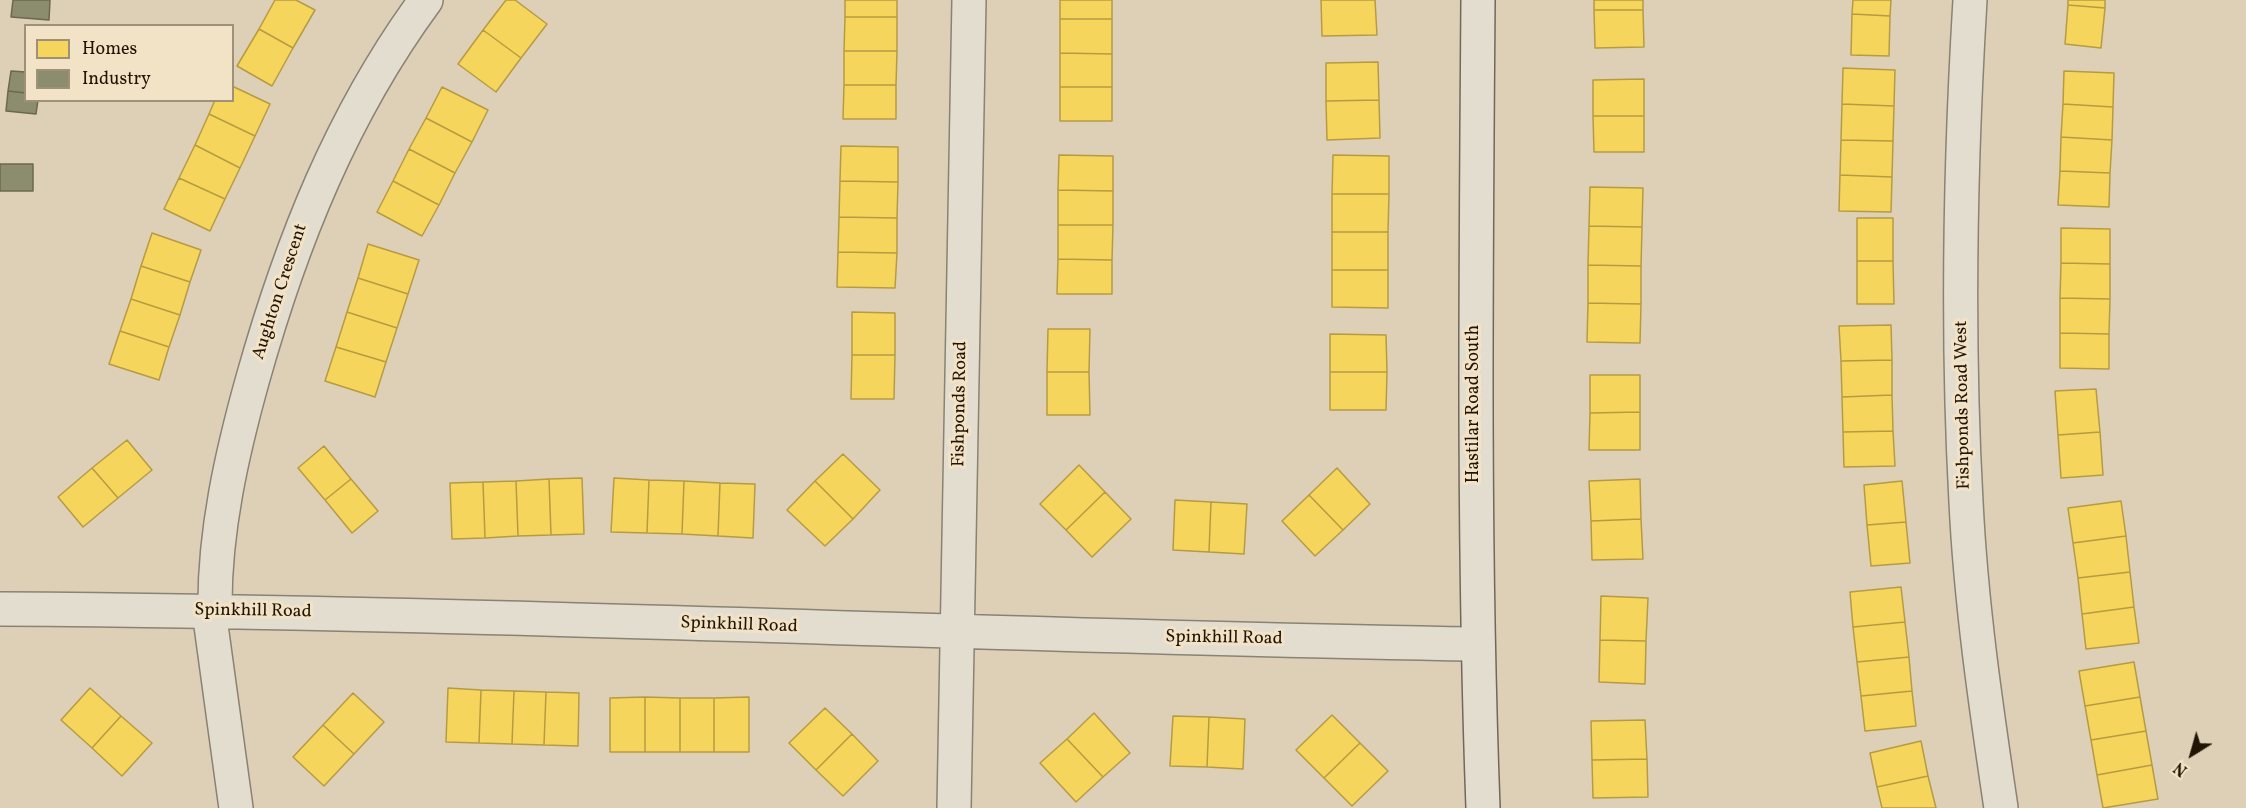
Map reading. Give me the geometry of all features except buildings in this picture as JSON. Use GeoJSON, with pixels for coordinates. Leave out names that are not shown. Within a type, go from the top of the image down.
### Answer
{"type":"FeatureCollection","features":[{"type":"Feature","properties":{"kind":"street","name":"Aughton Crescent"},"geometry":{"type":"LineString","coordinates":[[236,808],[212,610],[231,456],[271,314],[298,236],[339,140],[392,45],[426,0]]}},
{"type":"Feature","properties":{"kind":"street","name":"Fishponds Road"},"geometry":{"type":"LineString","coordinates":[[954,808],[969,0]]}},
{"type":"Feature","properties":{"kind":"street","name":"Hastilar Road South"},"geometry":{"type":"LineString","coordinates":[[1478,0],[1474,400],[1477,644],[1483,808]]}},
{"type":"Feature","properties":{"kind":"street","name":"Fishponds Road West"},"geometry":{"type":"LineString","coordinates":[[1970,0],[1965,83],[1962,349],[1966,503],[1982,676],[2001,808]]}},
{"type":"Feature","properties":{"kind":"street","name":"Spinkhill Road"},"geometry":{"type":"LineString","coordinates":[[0,609],[212,610],[957,633],[1477,644]]}}]}
